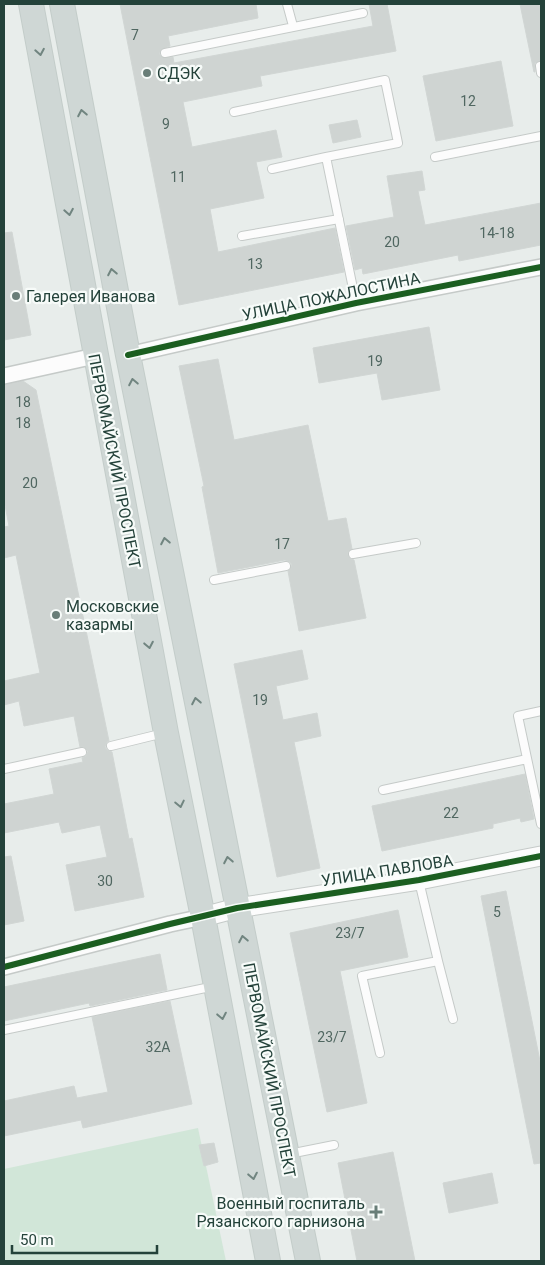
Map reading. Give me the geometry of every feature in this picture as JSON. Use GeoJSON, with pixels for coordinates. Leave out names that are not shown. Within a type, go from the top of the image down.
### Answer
{"type":"FeatureCollection","features":[{"type":"Feature","properties":{"kind":"main road","name":"ПЕРВОМАЙСКИЙ ПРОСПЕКТ"},"geometry":{"type":"LineString","coordinates":[[31,4],[166,733],[204,917],[268,1261]]}},
{"type":"Feature","properties":{"kind":"main road","name":"ПЕРВОМАЙСКИЙ ПРОСПЕКТ"},"geometry":{"type":"LineString","coordinates":[[62,4],[128,355],[308,1261]]}},
{"type":"Feature","properties":{"kind":"street","name":"УЛИЦА ПОЖАЛОСТИНА"},"geometry":{"type":"LineString","coordinates":[[128,355],[356,303],[541,267]]}},
{"type":"Feature","properties":{"kind":"street"},"geometry":{"type":"LineString","coordinates":[[4,376],[95,356]]}},
{"type":"Feature","properties":{"kind":"street","name":"УЛИЦА ПАВЛОВА"},"geometry":{"type":"LineString","coordinates":[[237,908],[419,880],[541,856]]}},
{"type":"Feature","properties":{"kind":"street"},"geometry":{"type":"LineString","coordinates":[[4,967],[237,908]]}},
{"type":"Feature","properties":{"kind":"lane"},"geometry":{"type":"LineString","coordinates":[[287,4],[292,26]]}},
{"type":"Feature","properties":{"kind":"lane"},"geometry":{"type":"LineString","coordinates":[[165,53],[363,13]]}},
{"type":"Feature","properties":{"kind":"lane"},"geometry":{"type":"LineString","coordinates":[[234,112],[385,80],[398,143],[272,169]]}},
{"type":"Feature","properties":{"kind":"lane"},"geometry":{"type":"LineString","coordinates":[[435,157],[541,136]]}},
{"type":"Feature","properties":{"kind":"lane"},"geometry":{"type":"LineString","coordinates":[[326,157],[356,303]]}},
{"type":"Feature","properties":{"kind":"lane"},"geometry":{"type":"LineString","coordinates":[[242,236],[339,219]]}},
{"type":"Feature","properties":{"kind":"lane"},"geometry":{"type":"LineString","coordinates":[[353,554],[416,543]]}},
{"type":"Feature","properties":{"kind":"lane"},"geometry":{"type":"LineString","coordinates":[[214,580],[286,566]]}},
{"type":"Feature","properties":{"kind":"lane"},"geometry":{"type":"LineString","coordinates":[[541,711],[518,716],[541,824]]}},
{"type":"Feature","properties":{"kind":"lane"},"geometry":{"type":"LineString","coordinates":[[110,746],[166,733]]}},
{"type":"Feature","properties":{"kind":"lane"},"geometry":{"type":"LineString","coordinates":[[4,769],[82,752]]}},
{"type":"Feature","properties":{"kind":"lane"},"geometry":{"type":"LineString","coordinates":[[383,790],[528,759]]}},
{"type":"Feature","properties":{"kind":"lane"},"geometry":{"type":"LineString","coordinates":[[419,880],[453,1019]]}},
{"type":"Feature","properties":{"kind":"lane"},"geometry":{"type":"LineString","coordinates":[[380,1053],[362,976],[438,961]]}},
{"type":"Feature","properties":{"kind":"lane"},"geometry":{"type":"LineString","coordinates":[[4,1030],[216,986]]}},
{"type":"Feature","properties":{"kind":"lane"},"geometry":{"type":"LineString","coordinates":[[287,1154],[334,1146]]}},
{"type":"Feature","properties":{"kind":"green space"},"geometry":{"type":"Polygon","coordinates":[[[198,1128],[226,1261],[4,1261],[4,1169],[198,1128]]]}},
{"type":"Feature","properties":{"kind":"building"},"geometry":{"type":"Polygon","coordinates":[[[120,4],[256,4],[258,18],[168,36],[170,46],[162,49],[159,54],[164,58],[173,57],[174,63],[373,26],[369,4],[387,4],[396,51],[260,76],[262,86],[183,102],[192,147],[276,130],[282,157],[256,162],[264,198],[210,209],[218,252],[335,228],[344,272],[179,305],[120,4]]]}},
{"type":"Feature","properties":{"kind":"building"},"geometry":{"type":"Polygon","coordinates":[[[520,4],[541,4],[541,61],[535,63],[535,72],[534,72],[520,4]]]}},
{"type":"Feature","properties":{"kind":"building"},"geometry":{"type":"Polygon","coordinates":[[[501,61],[513,126],[436,141],[423,76],[501,61]]]}},
{"type":"Feature","properties":{"kind":"building"},"geometry":{"type":"Polygon","coordinates":[[[357,120],[361,137],[333,143],[329,125],[357,120]]]}},
{"type":"Feature","properties":{"kind":"building"},"geometry":{"type":"Polygon","coordinates":[[[422,171],[425,190],[418,191],[425,225],[541,203],[541,245],[459,261],[458,255],[363,274],[362,268],[355,270],[346,226],[394,217],[387,176],[422,171]]]}},
{"type":"Feature","properties":{"kind":"building"},"geometry":{"type":"Polygon","coordinates":[[[12,232],[31,335],[4,340],[4,233],[12,232]]]}},
{"type":"Feature","properties":{"kind":"building"},"geometry":{"type":"Polygon","coordinates":[[[429,327],[440,390],[382,400],[377,373],[319,383],[313,348],[429,327]]]}},
{"type":"Feature","properties":{"kind":"building"},"geometry":{"type":"Polygon","coordinates":[[[218,359],[234,440],[308,425],[328,521],[346,518],[352,549],[348,552],[348,555],[354,560],[366,618],[299,631],[288,571],[292,565],[285,560],[218,573],[202,487],[204,486],[179,366],[218,359]]]}},
{"type":"Feature","properties":{"kind":"building"},"geometry":{"type":"Polygon","coordinates":[[[23,381],[36,390],[109,741],[105,747],[112,752],[129,839],[132,838],[144,897],[75,911],[66,865],[107,857],[100,825],[62,833],[59,822],[4,833],[4,804],[54,794],[49,769],[83,762],[82,758],[86,756],[88,751],[84,747],[80,747],[74,716],[24,726],[19,701],[4,705],[4,681],[40,673],[16,555],[4,558],[4,527],[9,526],[4,500],[4,385],[23,381]]]}},
{"type":"Feature","properties":{"kind":"building"},"geometry":{"type":"Polygon","coordinates":[[[302,650],[308,679],[276,686],[283,720],[317,713],[321,736],[294,742],[320,868],[277,877],[234,664],[302,650]]]}},
{"type":"Feature","properties":{"kind":"building"},"geometry":{"type":"Polygon","coordinates":[[[525,774],[534,819],[521,822],[520,818],[493,824],[493,828],[382,851],[372,806],[525,774]]]}},
{"type":"Feature","properties":{"kind":"building"},"geometry":{"type":"Polygon","coordinates":[[[11,856],[24,921],[4,925],[4,857],[11,856]]]}},
{"type":"Feature","properties":{"kind":"building"},"geometry":{"type":"Polygon","coordinates":[[[506,891],[541,1066],[541,1163],[534,1164],[481,896],[506,891]]]}},
{"type":"Feature","properties":{"kind":"building"},"geometry":{"type":"Polygon","coordinates":[[[398,910],[408,957],[340,971],[367,1103],[327,1112],[290,933],[398,910]]]}},
{"type":"Feature","properties":{"kind":"building"},"geometry":{"type":"Polygon","coordinates":[[[160,954],[167,990],[90,1006],[89,1003],[4,1021],[4,987],[160,954]]]}},
{"type":"Feature","properties":{"kind":"building"},"geometry":{"type":"Polygon","coordinates":[[[170,1001],[192,1104],[83,1128],[81,1120],[4,1136],[4,1101],[74,1086],[77,1098],[108,1092],[92,1017],[170,1001]]]}},
{"type":"Feature","properties":{"kind":"building"},"geometry":{"type":"Polygon","coordinates":[[[214,1143],[218,1162],[204,1166],[199,1145],[214,1143]]]}},
{"type":"Feature","properties":{"kind":"building","name":"Военный госпиталь Рязанского гарнизона"},"geometry":{"type":"Polygon","coordinates":[[[393,1152],[415,1261],[357,1261],[338,1163],[393,1152]]]}},
{"type":"Feature","properties":{"kind":"building"},"geometry":{"type":"Polygon","coordinates":[[[492,1173],[498,1203],[449,1213],[443,1183],[492,1173]]]}},
{"type":"Feature","properties":{"kind":"cycle path"},"geometry":{"type":"LineString","coordinates":[[128,355],[356,303],[541,267]]}},
{"type":"Feature","properties":{"kind":"cycle path"},"geometry":{"type":"LineString","coordinates":[[4,967],[237,908],[419,880],[541,856]]}},
{"type":"Feature","properties":{"kind":"place","name":"СДЭК"},"geometry":{"type":"Point","coordinates":[147,73]}},
{"type":"Feature","properties":{"kind":"place","name":"Галерея Иванова"},"geometry":{"type":"Point","coordinates":[16,296]}},
{"type":"Feature","properties":{"kind":"place","name":"Московские казармы"},"geometry":{"type":"Point","coordinates":[56,615]}},
{"type":"Feature","properties":{"kind":"place","name":"Военный госпиталь Рязанского гарнизона"},"geometry":{"type":"Point","coordinates":[376,1212]}}]}
